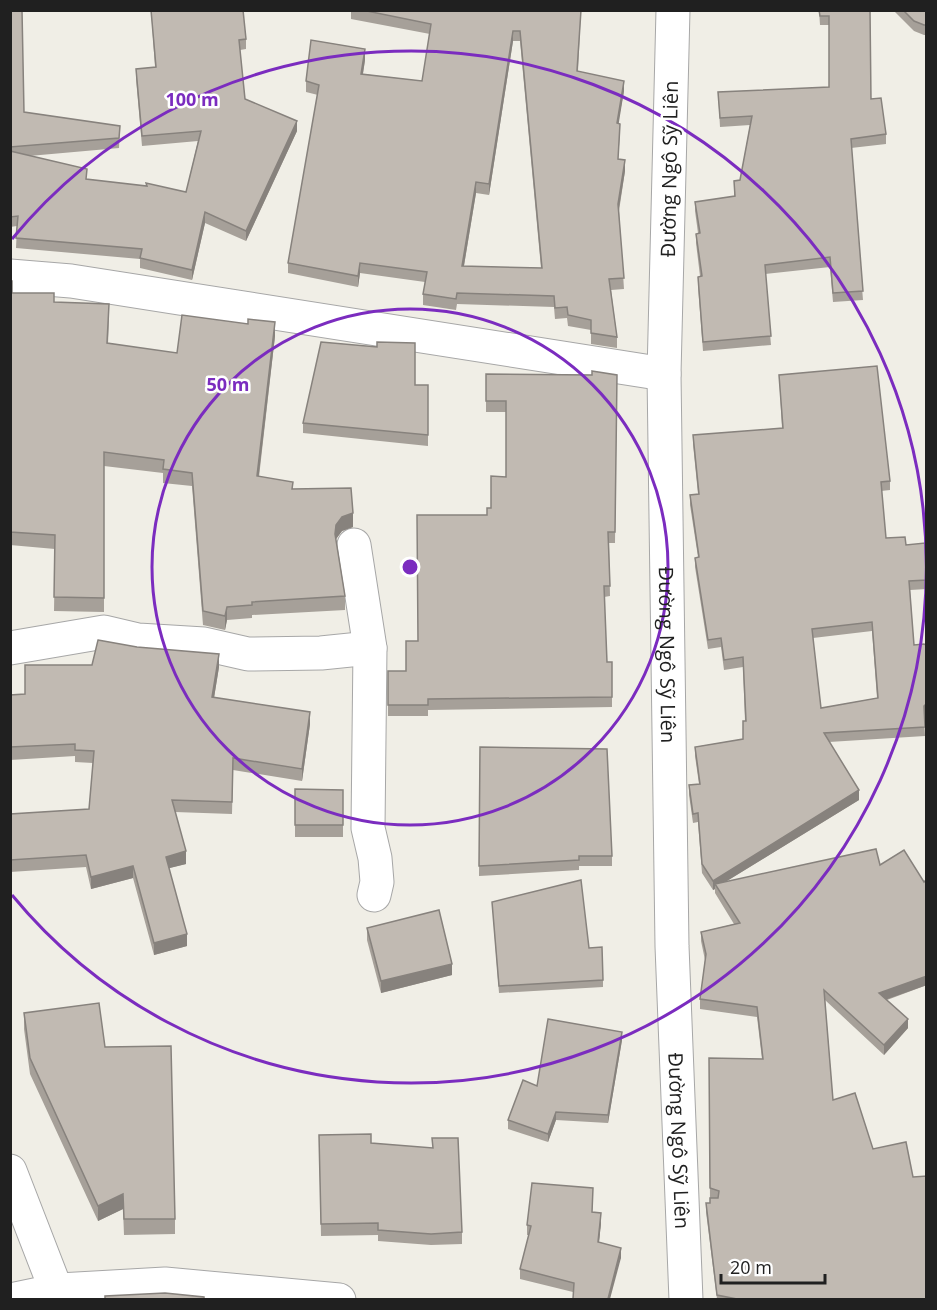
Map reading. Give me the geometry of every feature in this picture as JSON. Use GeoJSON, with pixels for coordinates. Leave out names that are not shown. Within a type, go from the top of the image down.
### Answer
{"type":"FeatureCollection","features":[{"type":"Feature","properties":{"kind":"street","name":"Đường Ngô Sỹ Liên"},"geometry":{"type":"LineString","coordinates":[[673,10],[664,374],[672,946],[686,1299]]}},
{"type":"Feature","properties":{"kind":"street"},"geometry":{"type":"LineString","coordinates":[[10,276],[71,281],[664,374]]}},
{"type":"Feature","properties":{"kind":"street"},"geometry":{"type":"LineString","coordinates":[[354,545],[370,648],[368,828],[375,858],[377,882],[374,895]]}},
{"type":"Feature","properties":{"kind":"street"},"geometry":{"type":"LineString","coordinates":[[10,648],[104,632],[138,640],[204,644],[248,654],[321,653],[370,648]]}},
{"type":"Feature","properties":{"kind":"street"},"geometry":{"type":"LineString","coordinates":[[10,1171],[59,1294]]}},
{"type":"Feature","properties":{"kind":"street"},"geometry":{"type":"LineString","coordinates":[[10,1299],[165,1284],[339,1299]]}},
{"type":"Feature","properties":{"kind":"building"},"geometry":{"type":"Polygon","coordinates":[[[10,10],[22,10],[24,112],[120,126],[119,138],[10,147],[10,10]]]}},
{"type":"Feature","properties":{"kind":"building"},"geometry":{"type":"Polygon","coordinates":[[[151,10],[243,10],[246,39],[239,40],[245,99],[297,121],[246,231],[205,212],[192,270],[140,258],[142,249],[16,238],[18,216],[10,217],[10,151],[87,169],[86,179],[147,186],[146,183],[186,192],[201,131],[142,136],[136,69],[156,67],[151,10]]]}},
{"type":"Feature","properties":{"kind":"building"},"geometry":{"type":"Polygon","coordinates":[[[362,10],[581,10],[577,71],[624,81],[617,123],[620,124],[618,159],[625,160],[618,204],[624,278],[609,279],[617,337],[591,333],[591,320],[568,315],[567,307],[555,308],[554,296],[457,293],[456,299],[423,294],[427,272],[360,263],[358,276],[288,263],[319,85],[306,81],[311,40],[365,49],[361,74],[422,81],[431,24],[362,10]],[[513,31],[489,184],[476,182],[462,266],[542,268],[520,31],[513,31]]]}},
{"type":"Feature","properties":{"kind":"building"},"geometry":{"type":"Polygon","coordinates":[[[819,10],[870,10],[871,99],[881,98],[886,134],[851,139],[863,291],[833,293],[830,257],[765,265],[771,336],[703,342],[698,277],[702,276],[696,234],[700,233],[695,202],[735,196],[734,181],[740,180],[752,116],[720,118],[718,92],[829,87],[829,16],[820,16],[819,10]]]}},
{"type":"Feature","properties":{"kind":"building"},"geometry":{"type":"Polygon","coordinates":[[[903,10],[927,10],[927,25],[914,21],[903,10]]]}},
{"type":"Feature","properties":{"kind":"building"},"geometry":{"type":"Polygon","coordinates":[[[10,281],[12,281],[12,293],[54,293],[54,302],[109,304],[107,343],[177,353],[182,315],[248,324],[248,319],[275,322],[257,476],[293,482],[292,489],[351,488],[353,513],[342,517],[336,525],[335,534],[345,596],[252,602],[252,605],[227,607],[225,616],[203,611],[192,473],[163,469],[164,460],[104,452],[104,598],[54,597],[55,535],[10,532],[10,281]]]}},
{"type":"Feature","properties":{"kind":"building"},"geometry":{"type":"Polygon","coordinates":[[[321,342],[377,347],[377,342],[415,343],[415,385],[428,385],[428,435],[303,423],[321,342]]]}},
{"type":"Feature","properties":{"kind":"building"},"geometry":{"type":"Polygon","coordinates":[[[877,366],[890,481],[881,482],[886,538],[905,537],[906,545],[925,543],[927,580],[909,581],[914,645],[927,646],[925,727],[824,733],[859,790],[713,881],[702,864],[698,813],[693,814],[689,785],[700,784],[695,747],[743,739],[743,721],[746,721],[743,657],[724,660],[721,638],[708,640],[695,558],[699,557],[690,495],[699,494],[693,435],[783,428],[779,375],[877,366]],[[872,622],[812,629],[821,708],[878,698],[872,622]]]}},
{"type":"Feature","properties":{"kind":"building"},"geometry":{"type":"Polygon","coordinates":[[[592,371],[617,375],[615,532],[608,532],[610,586],[604,586],[607,662],[612,662],[612,697],[428,699],[428,705],[388,705],[388,671],[406,671],[406,641],[418,641],[417,515],[487,515],[487,508],[491,508],[491,476],[506,477],[506,401],[486,401],[486,374],[592,375],[592,371]]]}},
{"type":"Feature","properties":{"kind":"building"},"geometry":{"type":"Polygon","coordinates":[[[98,640],[137,647],[219,654],[212,697],[310,712],[302,769],[233,758],[232,802],[172,800],[186,851],[166,857],[187,934],[154,943],[133,866],[91,877],[86,855],[10,860],[10,814],[89,809],[94,751],[75,750],[75,744],[10,747],[10,695],[25,694],[25,665],[92,665],[98,640]]]}},
{"type":"Feature","properties":{"kind":"building"},"geometry":{"type":"Polygon","coordinates":[[[480,747],[607,749],[612,856],[579,856],[579,860],[479,866],[480,747]]]}},
{"type":"Feature","properties":{"kind":"building"},"geometry":{"type":"Polygon","coordinates":[[[295,789],[343,790],[343,825],[295,825],[295,789]]]}},
{"type":"Feature","properties":{"kind":"building"},"geometry":{"type":"Polygon","coordinates":[[[876,849],[880,865],[904,850],[924,882],[927,879],[927,976],[879,993],[908,1019],[884,1045],[824,990],[833,1100],[855,1093],[873,1149],[906,1142],[913,1177],[927,1176],[927,1299],[737,1299],[717,1295],[706,1203],[710,1203],[710,1198],[718,1198],[719,1191],[710,1188],[709,1058],[763,1059],[757,1007],[700,999],[706,954],[701,932],[740,923],[715,884],[876,849]]]}},
{"type":"Feature","properties":{"kind":"building"},"geometry":{"type":"Polygon","coordinates":[[[581,880],[589,948],[602,947],[603,980],[499,986],[492,902],[581,880]]]}},
{"type":"Feature","properties":{"kind":"building"},"geometry":{"type":"Polygon","coordinates":[[[439,910],[452,964],[381,981],[367,928],[439,910]]]}},
{"type":"Feature","properties":{"kind":"building"},"geometry":{"type":"Polygon","coordinates":[[[99,1003],[105,1047],[171,1046],[175,1219],[124,1219],[123,1194],[98,1206],[30,1058],[24,1013],[99,1003]]]}},
{"type":"Feature","properties":{"kind":"building"},"geometry":{"type":"Polygon","coordinates":[[[548,1019],[622,1032],[608,1115],[556,1112],[548,1134],[508,1120],[523,1080],[537,1086],[548,1019]]]}},
{"type":"Feature","properties":{"kind":"building"},"geometry":{"type":"Polygon","coordinates":[[[371,1134],[371,1143],[433,1148],[432,1138],[458,1138],[462,1232],[431,1234],[378,1230],[378,1223],[321,1224],[319,1135],[371,1134]]]}},
{"type":"Feature","properties":{"kind":"building"},"geometry":{"type":"Polygon","coordinates":[[[532,1183],[593,1188],[592,1212],[601,1213],[598,1242],[621,1248],[608,1299],[573,1299],[574,1283],[520,1269],[531,1226],[527,1225],[532,1183]]]}},
{"type":"Feature","properties":{"kind":"building"},"geometry":{"type":"Polygon","coordinates":[[[165,1293],[204,1297],[204,1299],[105,1299],[105,1296],[165,1293]]]}}]}
